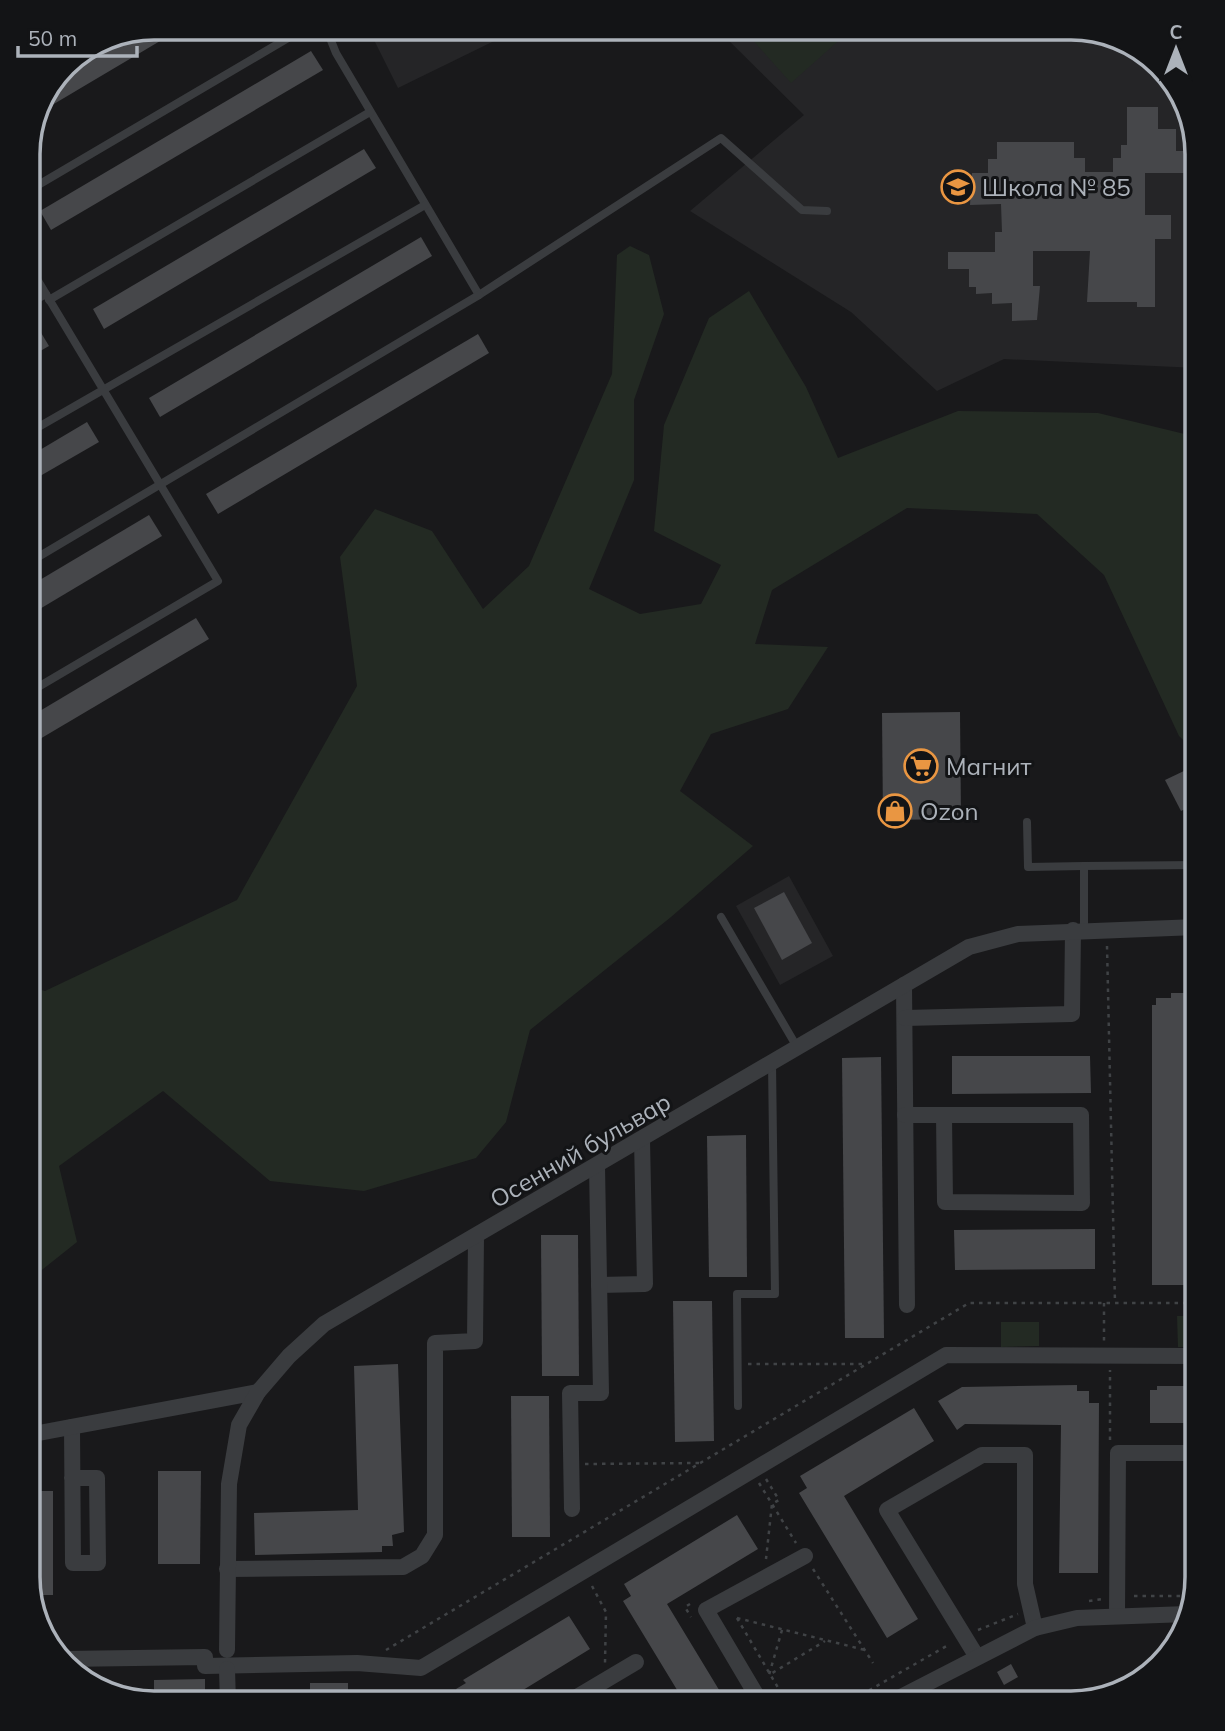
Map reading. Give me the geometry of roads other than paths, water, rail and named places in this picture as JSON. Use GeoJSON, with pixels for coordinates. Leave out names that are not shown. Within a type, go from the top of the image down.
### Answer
{"type":"FeatureCollection","features":[{"type":"Feature","properties":{"kind":"street","name":"Осенний бульвар"},"geometry":{"type":"LineString","coordinates":[[227,1650],[229,1484],[239,1426],[258,1392],[289,1356],[324,1324],[969,947],[1018,934],[1185,927]]}},
{"type":"Feature","properties":{"kind":"street"},"geometry":{"type":"LineString","coordinates":[[905,1018],[1072,1014],[1078,930]]}},
{"type":"Feature","properties":{"kind":"street"},"geometry":{"type":"LineString","coordinates":[[904,985],[907,1305]]}},
{"type":"Feature","properties":{"kind":"street"},"geometry":{"type":"LineString","coordinates":[[905,1115],[944,1115],[1081,1115],[1082,1203],[945,1202],[944,1115]]}},
{"type":"Feature","properties":{"kind":"street"},"geometry":{"type":"LineString","coordinates":[[599,1285],[645,1284],[642,1140]]}},
{"type":"Feature","properties":{"kind":"street"},"geometry":{"type":"LineString","coordinates":[[572,1509],[570,1394],[601,1393],[597,1166]]}},
{"type":"Feature","properties":{"kind":"street"},"geometry":{"type":"LineString","coordinates":[[227,1569],[403,1567],[422,1556],[435,1535],[435,1343],[475,1341],[476,1237]]}},
{"type":"Feature","properties":{"kind":"street"},"geometry":{"type":"LineString","coordinates":[[76,1659],[205,1657],[205,1666],[357,1663],[421,1668],[946,1355],[1185,1356]]}},
{"type":"Feature","properties":{"kind":"street"},"geometry":{"type":"LineString","coordinates":[[40,1433],[258,1392]]}},
{"type":"Feature","properties":{"kind":"street"},"geometry":{"type":"LineString","coordinates":[[72,1427],[72,1478],[73,1563],[98,1563],[97,1478],[72,1478]]}},
{"type":"Feature","properties":{"kind":"street"},"geometry":{"type":"LineString","coordinates":[[1117,1615],[1118,1453],[1185,1453]]}},
{"type":"Feature","properties":{"kind":"street"},"geometry":{"type":"LineString","coordinates":[[976,1657],[887,1510],[982,1455],[1025,1455],[1025,1584],[1035,1628]]}},
{"type":"Feature","properties":{"kind":"street"},"geometry":{"type":"LineString","coordinates":[[754,1691],[706,1610],[804,1556]]}},
{"type":"Feature","properties":{"kind":"street"},"geometry":{"type":"LineString","coordinates":[[912,1691],[1035,1628],[1077,1618],[1178,1614]]}},
{"type":"Feature","properties":{"kind":"street"},"geometry":{"type":"LineString","coordinates":[[587,1691],[636,1662]]}},
{"type":"Feature","properties":{"kind":"street"},"geometry":{"type":"LineString","coordinates":[[227,1669],[228,1691]]}},
{"type":"Feature","properties":{"kind":"lane"},"geometry":{"type":"LineString","coordinates":[[40,184],[284,40]]}},
{"type":"Feature","properties":{"kind":"lane"},"geometry":{"type":"LineString","coordinates":[[331,40],[370,112],[479,295]]}},
{"type":"Feature","properties":{"kind":"lane"},"geometry":{"type":"LineString","coordinates":[[40,300],[370,112]]}},
{"type":"Feature","properties":{"kind":"lane"},"geometry":{"type":"LineString","coordinates":[[40,556],[479,295],[721,138],[802,210],[827,211]]}},
{"type":"Feature","properties":{"kind":"lane"},"geometry":{"type":"LineString","coordinates":[[40,426],[425,205]]}},
{"type":"Feature","properties":{"kind":"lane"},"geometry":{"type":"LineString","coordinates":[[40,284],[218,580],[40,686]]}},
{"type":"Feature","properties":{"kind":"lane"},"geometry":{"type":"LineString","coordinates":[[1027,822],[1028,867],[1185,865]]}},
{"type":"Feature","properties":{"kind":"lane"},"geometry":{"type":"LineString","coordinates":[[1078,930],[1084,866]]}},
{"type":"Feature","properties":{"kind":"lane"},"geometry":{"type":"LineString","coordinates":[[721,917],[797,1048]]}},
{"type":"Feature","properties":{"kind":"lane"},"geometry":{"type":"LineString","coordinates":[[738,1406],[737,1294],[775,1294],[772,1063]]}},
{"type":"Feature","properties":{"kind":"place","name":"Школа № 85"},"geometry":{"type":"Point","coordinates":[958,187]}},
{"type":"Feature","properties":{"kind":"place","name":"Магнит"},"geometry":{"type":"Point","coordinates":[921,766]}},
{"type":"Feature","properties":{"kind":"place","name":"Ozon"},"geometry":{"type":"Point","coordinates":[895,811]}}]}
